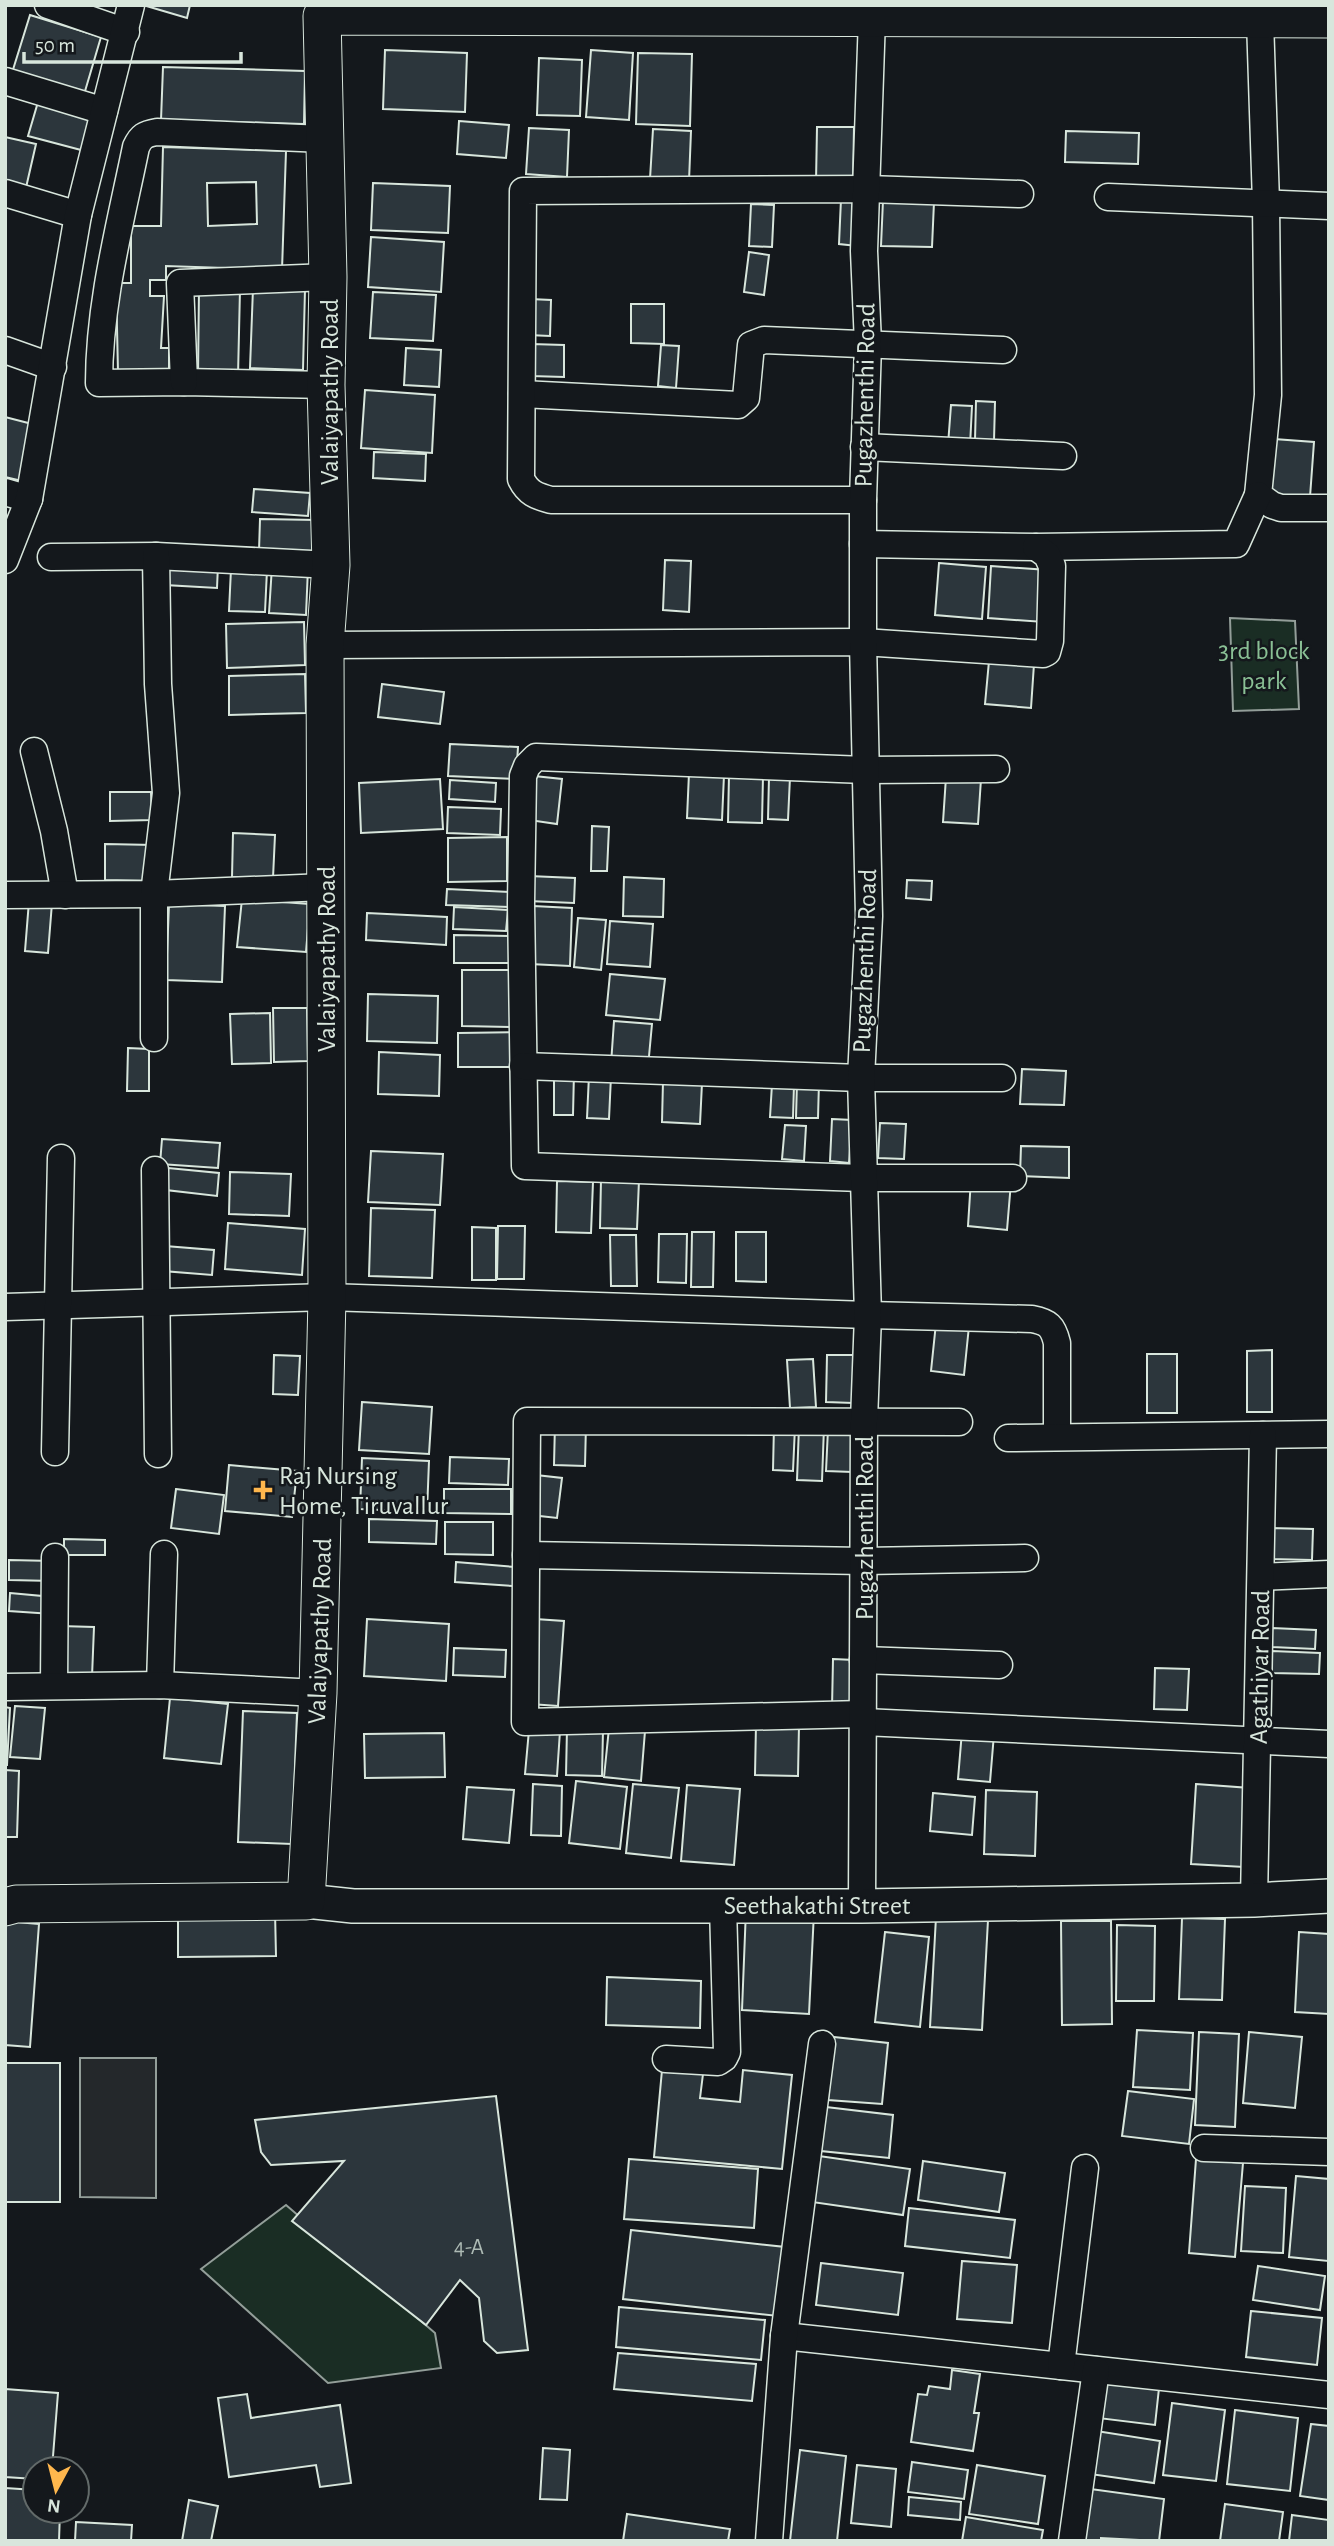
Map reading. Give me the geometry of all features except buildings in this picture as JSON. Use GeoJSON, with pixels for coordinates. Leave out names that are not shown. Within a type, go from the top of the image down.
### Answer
{"type":"FeatureCollection","features":[{"type":"Feature","properties":{"kind":"main road"},"geometry":{"type":"LineString","coordinates":[[323,11],[892,13],[1329,19]]}},
{"type":"Feature","properties":{"kind":"main road","name":"Valaiyapathy Road"},"geometry":{"type":"LineString","coordinates":[[306,1901],[318,1693],[327,1297],[325,645],[331,565],[326,385],[328,277],[323,11]]}},
{"type":"Feature","properties":{"kind":"main road"},"geometry":{"type":"LineString","coordinates":[[5,1907],[16,1904],[306,1901]]}},
{"type":"Feature","properties":{"kind":"street"},"geometry":{"type":"LineString","coordinates":[[48,5],[126,32]]}},
{"type":"Feature","properties":{"kind":"street"},"geometry":{"type":"LineString","coordinates":[[5,560],[17,495],[53,367],[78,215],[131,5]]}},
{"type":"Feature","properties":{"kind":"street","name":"Pugazhenthi Road"},"geometry":{"type":"LineString","coordinates":[[862,1906],[864,1422],[868,1315],[861,1079],[869,916],[863,642],[863,500],[868,344],[864,251],[867,189],[892,13]]}},
{"type":"Feature","properties":{"kind":"street"},"geometry":{"type":"LineString","coordinates":[[863,544],[1036,547],[1236,544],[1258,495],[1268,396],[1266,203],[1260,20]]}},
{"type":"Feature","properties":{"kind":"street"},"geometry":{"type":"LineString","coordinates":[[5,80],[104,111]]}},
{"type":"Feature","properties":{"kind":"street"},"geometry":{"type":"LineString","coordinates":[[324,139],[157,132],[145,134],[140,138],[111,267],[99,347],[99,383],[326,385]]}},
{"type":"Feature","properties":{"kind":"street"},"geometry":{"type":"LineString","coordinates":[[863,500],[551,500],[534,495],[526,489],[521,479],[523,191],[867,189],[1020,194]]}},
{"type":"Feature","properties":{"kind":"street"},"geometry":{"type":"LineString","coordinates":[[5,193],[78,215]]}},
{"type":"Feature","properties":{"kind":"street"},"geometry":{"type":"LineString","coordinates":[[1108,197],[1329,205]]}},
{"type":"Feature","properties":{"kind":"street"},"geometry":{"type":"LineString","coordinates":[[184,382],[180,283],[328,277]]}},
{"type":"Feature","properties":{"kind":"street"},"geometry":{"type":"LineString","coordinates":[[522,394],[738,405],[746,398],[748,352],[755,342],[1003,350]]}},
{"type":"Feature","properties":{"kind":"street"},"geometry":{"type":"LineString","coordinates":[[5,350],[53,367]]}},
{"type":"Feature","properties":{"kind":"street"},"geometry":{"type":"LineString","coordinates":[[864,447],[1063,456]]}},
{"type":"Feature","properties":{"kind":"street"},"geometry":{"type":"LineString","coordinates":[[1258,495],[1281,508],[1329,508]]}},
{"type":"Feature","properties":{"kind":"street"},"geometry":{"type":"LineString","coordinates":[[325,645],[863,642],[1043,654],[1049,648],[1052,566],[1047,555],[1036,547]]}},
{"type":"Feature","properties":{"kind":"street"},"geometry":{"type":"LineString","coordinates":[[154,1038],[154,894],[166,793],[158,684],[156,556]]}},
{"type":"Feature","properties":{"kind":"street"},"geometry":{"type":"LineString","coordinates":[[51,557],[156,556],[331,565]]}},
{"type":"Feature","properties":{"kind":"street"},"geometry":{"type":"LineString","coordinates":[[34,751],[54,831],[65,895]]}},
{"type":"Feature","properties":{"kind":"street"},"geometry":{"type":"LineString","coordinates":[[996,769],[865,770],[536,757],[527,766],[523,776],[521,903],[525,1166],[862,1178],[1013,1178]]}},
{"type":"Feature","properties":{"kind":"street"},"geometry":{"type":"LineString","coordinates":[[5,895],[154,894],[325,887]]}},
{"type":"Feature","properties":{"kind":"street"},"geometry":{"type":"LineString","coordinates":[[523,1066],[861,1079],[1002,1078]]}},
{"type":"Feature","properties":{"kind":"street"},"geometry":{"type":"LineString","coordinates":[[55,1452],[61,1158]]}},
{"type":"Feature","properties":{"kind":"street"},"geometry":{"type":"LineString","coordinates":[[155,1170],[158,1454]]}},
{"type":"Feature","properties":{"kind":"street"},"geometry":{"type":"LineString","coordinates":[[5,1307],[327,1297],[1032,1319],[1047,1322],[1054,1330],[1057,1343],[1057,1437]]}},
{"type":"Feature","properties":{"kind":"street"},"geometry":{"type":"LineString","coordinates":[[959,1422],[527,1421],[525,1722],[864,1718],[1329,1744]]}},
{"type":"Feature","properties":{"kind":"street"},"geometry":{"type":"LineString","coordinates":[[1008,1438],[1329,1434]]}},
{"type":"Feature","properties":{"kind":"street","name":"Agathiyar Road"},"geometry":{"type":"LineString","coordinates":[[1254,1900],[1263,1435]]}},
{"type":"Feature","properties":{"kind":"street"},"geometry":{"type":"LineString","coordinates":[[160,1685],[164,1554]]}},
{"type":"Feature","properties":{"kind":"street"},"geometry":{"type":"LineString","coordinates":[[526,1555],[864,1561],[1025,1559]]}},
{"type":"Feature","properties":{"kind":"street"},"geometry":{"type":"LineString","coordinates":[[54,1685],[55,1557]]}},
{"type":"Feature","properties":{"kind":"street"},"geometry":{"type":"LineString","coordinates":[[1261,1577],[1329,1574]]}},
{"type":"Feature","properties":{"kind":"street"},"geometry":{"type":"LineString","coordinates":[[863,1660],[999,1665]]}},
{"type":"Feature","properties":{"kind":"street"},"geometry":{"type":"LineString","coordinates":[[5,1687],[160,1685],[318,1693]]}},
{"type":"Feature","properties":{"kind":"street","name":"Seethakathi Street"},"geometry":{"type":"LineString","coordinates":[[306,1901],[353,1906],[862,1906],[1254,1900],[1329,1896]]}},
{"type":"Feature","properties":{"kind":"street"},"geometry":{"type":"LineString","coordinates":[[666,2059],[718,2062],[727,2052],[723,1906]]}},
{"type":"Feature","properties":{"kind":"street"},"geometry":{"type":"LineString","coordinates":[[769,2541],[784,2336],[822,2044]]}},
{"type":"Feature","properties":{"kind":"street"},"geometry":{"type":"LineString","coordinates":[[1204,2148],[1329,2152]]}},
{"type":"Feature","properties":{"kind":"street"},"geometry":{"type":"LineString","coordinates":[[1061,2366],[1085,2168]]}},
{"type":"Feature","properties":{"kind":"street"},"geometry":{"type":"LineString","coordinates":[[784,2336],[1329,2395]]}},
{"type":"Feature","properties":{"kind":"street"},"geometry":{"type":"LineString","coordinates":[[1072,2541],[1096,2370]]}},
{"type":"Feature","properties":{"kind":"green space","name":"3rd block park"},"geometry":{"type":"Polygon","coordinates":[[[1230,618],[1295,621],[1299,709],[1233,711],[1230,618]]]}},
{"type":"Feature","properties":{"kind":"green space"},"geometry":{"type":"Polygon","coordinates":[[[286,2205],[435,2333],[441,2368],[328,2383],[201,2269],[286,2205]]]}},
{"type":"Feature","properties":{"kind":"shaded area"},"geometry":{"type":"Polygon","coordinates":[[[80,2058],[156,2058],[156,2198],[80,2197],[80,2058]]]}},
{"type":"Feature","properties":{"kind":"place","name":"Raj Nursing Home, Tiruvallur"},"geometry":{"type":"Point","coordinates":[263,1490]}}]}
